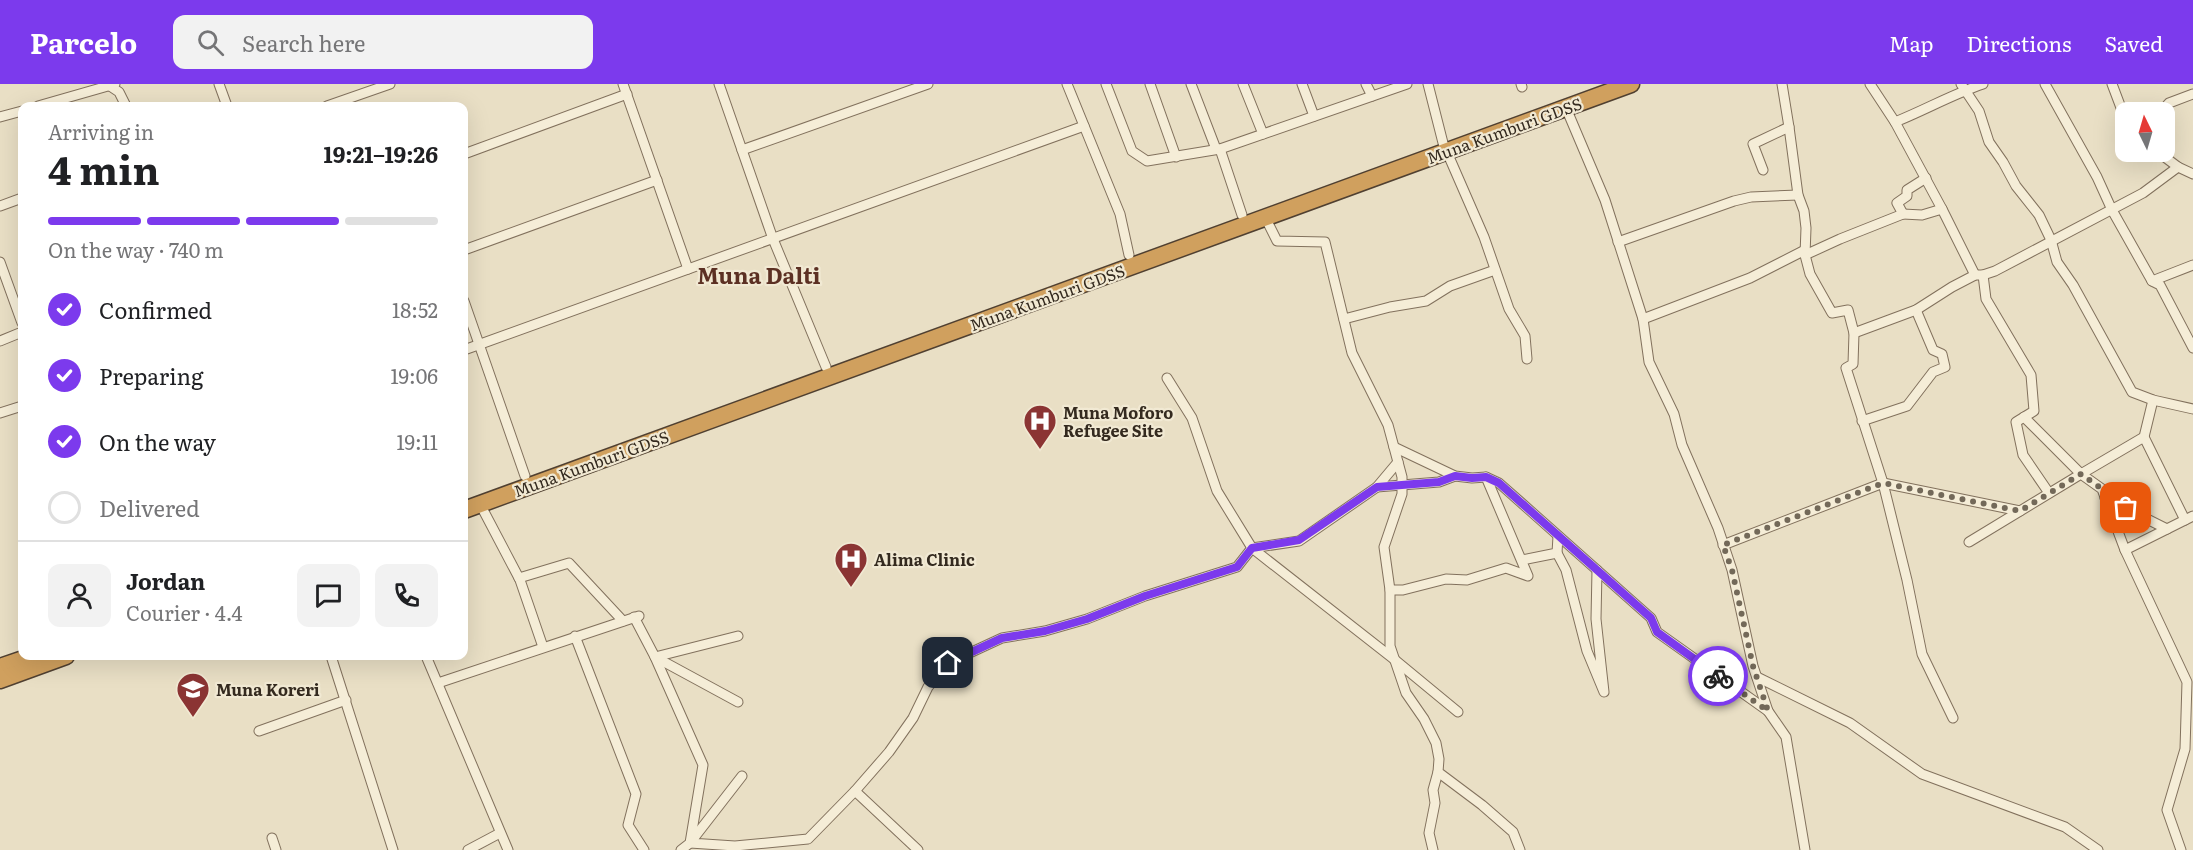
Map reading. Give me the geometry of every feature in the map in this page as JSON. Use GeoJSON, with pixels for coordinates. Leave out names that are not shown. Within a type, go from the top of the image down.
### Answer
{"type":"FeatureCollection","features":[{"type":"Feature","properties":{"kind":"highway","name":"Muna Kumburi GDSS"},"geometry":{"type":"LineString","coordinates":[[468,508],[1265,217],[1605,84]]}},
{"type":"Feature","properties":{"kind":"highway","name":"Muna Kumburi GDSS"},"geometry":{"type":"LineString","coordinates":[[468,497],[1129,255],[1631,84]]}},
{"type":"Feature","properties":{"kind":"highway"},"geometry":{"type":"LineString","coordinates":[[0,667],[20,660]]}},
{"type":"Feature","properties":{"kind":"highway"},"geometry":{"type":"LineString","coordinates":[[0,680],[55,660]]}},
{"type":"Feature","properties":{"kind":"street"},"geometry":{"type":"LineString","coordinates":[[219,84],[226,102]]}},
{"type":"Feature","properties":{"kind":"street"},"geometry":{"type":"LineString","coordinates":[[338,102],[390,84]]}},
{"type":"Feature","properties":{"kind":"street"},"geometry":{"type":"LineString","coordinates":[[719,84],[773,239],[826,367]]}},
{"type":"Feature","properties":{"kind":"street"},"geometry":{"type":"LineString","coordinates":[[742,150],[928,84]]}},
{"type":"Feature","properties":{"kind":"street"},"geometry":{"type":"LineString","coordinates":[[1067,84],[1120,214],[1129,255]]}},
{"type":"Feature","properties":{"kind":"street"},"geometry":{"type":"LineString","coordinates":[[1106,84],[1132,151],[1147,161],[1218,149],[1407,84]]}},
{"type":"Feature","properties":{"kind":"street"},"geometry":{"type":"LineString","coordinates":[[1150,84],[1176,157]]}},
{"type":"Feature","properties":{"kind":"street"},"geometry":{"type":"LineString","coordinates":[[1191,84],[1242,215]]}},
{"type":"Feature","properties":{"kind":"street"},"geometry":{"type":"LineString","coordinates":[[1243,84],[1263,134]]}},
{"type":"Feature","properties":{"kind":"street"},"geometry":{"type":"LineString","coordinates":[[1302,84],[1314,116]]}},
{"type":"Feature","properties":{"kind":"street"},"geometry":{"type":"LineString","coordinates":[[1366,84],[1372,96]]}},
{"type":"Feature","properties":{"kind":"street"},"geometry":{"type":"LineString","coordinates":[[1428,84],[1445,147],[1484,237],[1509,309],[1525,336],[1527,359]]}},
{"type":"Feature","properties":{"kind":"street"},"geometry":{"type":"LineString","coordinates":[[1782,84],[1798,195],[1804,211],[1805,253],[1810,273],[1832,313],[1848,310],[1854,333],[1853,364],[1846,368],[1883,483],[1907,580],[1922,654],[1953,718]]}},
{"type":"Feature","properties":{"kind":"street"},"geometry":{"type":"LineString","coordinates":[[1870,84],[1895,122],[1926,178],[1979,275],[1986,299],[2031,375],[2034,411],[2016,422],[2023,455],[2049,493]]}},
{"type":"Feature","properties":{"kind":"street"},"geometry":{"type":"LineString","coordinates":[[1895,122],[1925,110],[1963,87],[1983,84]]}},
{"type":"Feature","properties":{"kind":"street"},"geometry":{"type":"LineString","coordinates":[[2045,84],[2097,177],[2112,210],[2152,281],[2160,285],[2193,348]]}},
{"type":"Feature","properties":{"kind":"street"},"geometry":{"type":"LineString","coordinates":[[2112,84],[2119,102]]}},
{"type":"Feature","properties":{"kind":"street"},"geometry":{"type":"LineString","coordinates":[[52,102],[110,85],[119,92],[124,102]]}},
{"type":"Feature","properties":{"kind":"street"},"geometry":{"type":"LineString","coordinates":[[1963,87],[1979,111],[1989,142],[2016,186],[2039,215],[2052,240],[2057,262],[2073,285],[2132,392],[2153,400],[2193,409]]}},
{"type":"Feature","properties":{"kind":"street"},"geometry":{"type":"LineString","coordinates":[[468,151],[625,89],[688,269]]}},
{"type":"Feature","properties":{"kind":"street"},"geometry":{"type":"LineString","coordinates":[[2172,102],[2193,94]]}},
{"type":"Feature","properties":{"kind":"street"},"geometry":{"type":"LineString","coordinates":[[0,106],[2,117],[18,112]]}},
{"type":"Feature","properties":{"kind":"street"},"geometry":{"type":"LineString","coordinates":[[1566,108],[1605,200],[1643,319],[1649,362],[1674,414],[1682,445],[1732,570],[1753,666],[1768,711],[1786,737],[1805,850]]}},
{"type":"Feature","properties":{"kind":"street"},"geometry":{"type":"LineString","coordinates":[[468,348],[1084,126]]}},
{"type":"Feature","properties":{"kind":"street"},"geometry":{"type":"LineString","coordinates":[[1763,170],[1753,144],[1790,127]]}},
{"type":"Feature","properties":{"kind":"street"},"geometry":{"type":"LineString","coordinates":[[2171,162],[2193,174]]}},
{"type":"Feature","properties":{"kind":"street"},"geometry":{"type":"LineString","coordinates":[[1854,333],[1916,310],[1952,287],[2112,210],[2143,193],[2178,167]]}},
{"type":"Feature","properties":{"kind":"street"},"geometry":{"type":"LineString","coordinates":[[1903,214],[1897,203],[1907,196],[1907,190],[1926,178]]}},
{"type":"Feature","properties":{"kind":"street"},"geometry":{"type":"LineString","coordinates":[[468,249],[657,180]]}},
{"type":"Feature","properties":{"kind":"street"},"geometry":{"type":"LineString","coordinates":[[1618,242],[1734,201],[1751,197],[1798,195]]}},
{"type":"Feature","properties":{"kind":"street"},"geometry":{"type":"LineString","coordinates":[[0,206],[18,199]]}},
{"type":"Feature","properties":{"kind":"street"},"geometry":{"type":"LineString","coordinates":[[1643,319],[1750,278],[1805,253],[1903,214],[1922,215],[1942,209]]}},
{"type":"Feature","properties":{"kind":"street"},"geometry":{"type":"LineString","coordinates":[[1265,217],[1277,241],[1325,242],[1352,353],[1388,425],[1398,462],[1402,494],[1384,547],[1390,590],[1390,646],[1406,693],[1424,718],[1436,743],[1439,759],[1433,790],[1435,803],[1430,833],[1433,850]]}},
{"type":"Feature","properties":{"kind":"street"},"geometry":{"type":"LineString","coordinates":[[0,262],[18,312]]}},
{"type":"Feature","properties":{"kind":"street"},"geometry":{"type":"LineString","coordinates":[[2152,281],[2193,265]]}},
{"type":"Feature","properties":{"kind":"street"},"geometry":{"type":"LineString","coordinates":[[1344,319],[1390,307],[1426,301],[1450,286],[1496,270]]}},
{"type":"Feature","properties":{"kind":"street"},"geometry":{"type":"LineString","coordinates":[[1862,421],[1907,406],[1933,372],[1945,367],[1942,354],[1933,350],[1916,310]]}},
{"type":"Feature","properties":{"kind":"street"},"geometry":{"type":"LineString","coordinates":[[468,312],[525,476]]}},
{"type":"Feature","properties":{"kind":"street"},"geometry":{"type":"LineString","coordinates":[[0,341],[18,334]]}},
{"type":"Feature","properties":{"kind":"street"},"geometry":{"type":"LineString","coordinates":[[1167,378],[1192,418],[1217,492],[1252,548],[1458,712]]}},
{"type":"Feature","properties":{"kind":"street"},"geometry":{"type":"LineString","coordinates":[[2125,549],[2189,518],[2144,437],[2153,400]]}},
{"type":"Feature","properties":{"kind":"street"},"geometry":{"type":"LineString","coordinates":[[0,413],[18,407]]}},
{"type":"Feature","properties":{"kind":"street"},"geometry":{"type":"LineString","coordinates":[[2024,417],[2081,474],[2102,489],[2125,549],[2187,682],[2185,749],[2167,810],[2181,850]]}},
{"type":"Feature","properties":{"kind":"street"},"geometry":{"type":"LineString","coordinates":[[1969,542],[2144,437]]}},
{"type":"Feature","properties":{"kind":"street"},"geometry":{"type":"LineString","coordinates":[[1394,447],[1455,476],[1486,477],[1499,483],[1651,618],[1657,632],[1768,711]]}},
{"type":"Feature","properties":{"kind":"street"},"geometry":{"type":"LineString","coordinates":[[798,850],[889,752],[913,718],[928,687],[948,663],[1002,638],[1045,631],[1087,619],[1145,596],[1237,567],[1252,548],[1299,540],[1377,487],[1398,462]]}},
{"type":"Feature","properties":{"kind":"street"},"geometry":{"type":"LineString","coordinates":[[1377,487],[1439,482],[1455,476]]}},
{"type":"Feature","properties":{"kind":"street"},"geometry":{"type":"LineString","coordinates":[[1390,590],[1403,590],[1446,579],[1467,580],[1506,568],[1528,576],[1486,477]]}},
{"type":"Feature","properties":{"kind":"street"},"geometry":{"type":"LineString","coordinates":[[1723,545],[1883,483],[2020,511]]}},
{"type":"Feature","properties":{"kind":"street"},"geometry":{"type":"LineString","coordinates":[[2105,498],[2167,529]]}},
{"type":"Feature","properties":{"kind":"street"},"geometry":{"type":"LineString","coordinates":[[480,504],[519,578],[543,647]]}},
{"type":"Feature","properties":{"kind":"street"},"geometry":{"type":"LineString","coordinates":[[1558,536],[1557,553],[1566,570],[1587,651],[1604,692],[1596,619],[1597,570]]}},
{"type":"Feature","properties":{"kind":"street"},"geometry":{"type":"LineString","coordinates":[[1522,560],[1557,553]]}},
{"type":"Feature","properties":{"kind":"street"},"geometry":{"type":"LineString","coordinates":[[519,578],[569,563],[623,621]]}},
{"type":"Feature","properties":{"kind":"street"},"geometry":{"type":"LineString","coordinates":[[438,683],[636,617],[703,765],[690,843]]}},
{"type":"Feature","properties":{"kind":"street"},"geometry":{"type":"LineString","coordinates":[[574,636],[636,794],[628,825],[644,850]]}},
{"type":"Feature","properties":{"kind":"street"},"geometry":{"type":"LineString","coordinates":[[655,657],[738,636]]}},
{"type":"Feature","properties":{"kind":"street"},"geometry":{"type":"LineString","coordinates":[[655,657],[738,702]]}},
{"type":"Feature","properties":{"kind":"street"},"geometry":{"type":"LineString","coordinates":[[332,660],[393,850]]}},
{"type":"Feature","properties":{"kind":"street"},"geometry":{"type":"LineString","coordinates":[[428,660],[508,850]]}},
{"type":"Feature","properties":{"kind":"street"},"geometry":{"type":"LineString","coordinates":[[1758,677],[1850,723],[1922,774],[2065,827],[2098,850]]}},
{"type":"Feature","properties":{"kind":"street"},"geometry":{"type":"LineString","coordinates":[[260,731],[346,700]]}},
{"type":"Feature","properties":{"kind":"street"},"geometry":{"type":"LineString","coordinates":[[1438,772],[1513,832],[1520,850]]}},
{"type":"Feature","properties":{"kind":"street"},"geometry":{"type":"LineString","coordinates":[[681,850],[690,843],[742,776]]}},
{"type":"Feature","properties":{"kind":"street"},"geometry":{"type":"LineString","coordinates":[[855,791],[918,850]]}},
{"type":"Feature","properties":{"kind":"street"},"geometry":{"type":"LineString","coordinates":[[468,850],[500,833]]}},
{"type":"Feature","properties":{"kind":"street"},"geometry":{"type":"LineString","coordinates":[[272,838],[276,850]]}},
{"type":"Feature","properties":{"kind":"street"},"geometry":{"type":"LineString","coordinates":[[690,843],[735,846],[808,839]]}},
{"type":"Feature","properties":{"kind":"way so far"},"geometry":{"type":"LineString","coordinates":[[1718,676],[1768,711],[1765,696],[1753,666],[1732,570],[1723,545],[1883,483],[2020,511],[2081,474],[2102,489],[2105,498],[2126,508]]}},
{"type":"Feature","properties":{"kind":"place","name":"Muna Moforo Refugee Site"},"geometry":{"type":"Point","coordinates":[1040,450]}},
{"type":"Feature","properties":{"kind":"place","name":"Alima Clinic"},"geometry":{"type":"Point","coordinates":[851,588]}},
{"type":"Feature","properties":{"kind":"place","name":"Muna Koreri"},"geometry":{"type":"Point","coordinates":[193,718]}},
{"type":"Feature","properties":{"kind":"district","name":"Muna Dalti"},"geometry":{"type":"Point","coordinates":[759,274]}},
{"type":"Feature","properties":{"kind":"route"},"geometry":{"type":"LineString","coordinates":[[948,663],[1002,638],[1045,631],[1087,619],[1145,596],[1237,567],[1252,548],[1299,540],[1377,487],[1439,482],[1455,476],[1486,477],[1499,483],[1651,618],[1657,632],[1718,676]]}}]}
